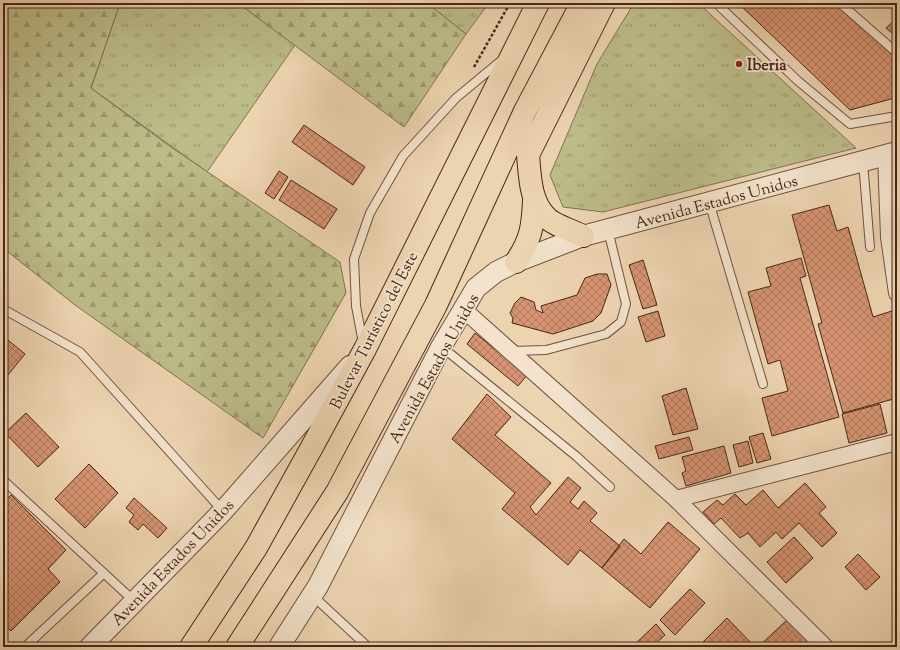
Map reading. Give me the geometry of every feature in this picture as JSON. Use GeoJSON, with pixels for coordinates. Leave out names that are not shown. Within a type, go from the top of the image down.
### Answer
{"type":"FeatureCollection","features":[{"type":"Feature","properties":{"kind":"highway","name":"Bulevar Turístico del Este"},"geometry":{"type":"LineString","coordinates":[[191,647],[256,548],[365,349],[538,3]]}},
{"type":"Feature","properties":{"kind":"highway"},"geometry":{"type":"LineString","coordinates":[[237,647],[344,478],[436,305],[525,111],[582,3]]}},
{"type":"Feature","properties":{"kind":"highway"},"geometry":{"type":"LineString","coordinates":[[516,262],[526,248],[531,234],[534,200],[528,155],[604,3]]}},
{"type":"Feature","properties":{"kind":"highway"},"geometry":{"type":"LineString","coordinates":[[534,200],[547,219],[583,236]]}},
{"type":"Feature","properties":{"kind":"street","name":"Avenida Estados Unidos"},"geometry":{"type":"LineString","coordinates":[[279,647],[312,595],[441,347],[476,288],[496,272],[516,262],[583,236],[892,154]]}},
{"type":"Feature","properties":{"kind":"street"},"geometry":{"type":"LineString","coordinates":[[892,154],[889,237],[897,293]]}},
{"type":"Feature","properties":{"kind":"street"},"geometry":{"type":"LineString","coordinates":[[463,310],[676,499],[824,647]]}},
{"type":"Feature","properties":{"kind":"street","name":"Avenida Estados Unidos"},"geometry":{"type":"LineString","coordinates":[[90,647],[223,511],[365,349]]}},
{"type":"Feature","properties":{"kind":"street"},"geometry":{"type":"LineString","coordinates":[[676,499],[897,442]]}},
{"type":"Feature","properties":{"kind":"lane"},"geometry":{"type":"LineString","coordinates":[[716,3],[798,81],[850,124],[897,116]]}},
{"type":"Feature","properties":{"kind":"lane"},"geometry":{"type":"LineString","coordinates":[[840,3],[897,53]]}},
{"type":"Feature","properties":{"kind":"lane"},"geometry":{"type":"LineString","coordinates":[[365,349],[356,306],[354,259],[370,213],[403,156],[456,98],[516,48]]}},
{"type":"Feature","properties":{"kind":"lane"},"geometry":{"type":"LineString","coordinates":[[862,161],[870,247]]}},
{"type":"Feature","properties":{"kind":"lane"},"geometry":{"type":"LineString","coordinates":[[709,202],[763,384]]}},
{"type":"Feature","properties":{"kind":"lane"},"geometry":{"type":"LineString","coordinates":[[509,352],[546,350],[606,334],[621,322],[626,304],[608,230]]}},
{"type":"Feature","properties":{"kind":"lane"},"geometry":{"type":"LineString","coordinates":[[3,309],[80,352],[223,511]]}},
{"type":"Feature","properties":{"kind":"lane"},"geometry":{"type":"LineString","coordinates":[[441,347],[576,456],[610,487]]}},
{"type":"Feature","properties":{"kind":"lane"},"geometry":{"type":"LineString","coordinates":[[3,480],[134,601]]}},
{"type":"Feature","properties":{"kind":"lane"},"geometry":{"type":"LineString","coordinates":[[25,647],[104,573]]}},
{"type":"Feature","properties":{"kind":"lane"},"geometry":{"type":"LineString","coordinates":[[312,595],[368,647]]}},
{"type":"Feature","properties":{"kind":"path"},"geometry":{"type":"LineString","coordinates":[[471,71],[510,3]]}},
{"type":"Feature","properties":{"kind":"green space"},"geometry":{"type":"Polygon","coordinates":[[[3,3],[120,3],[91,88],[168,145],[340,262],[346,293],[263,438],[75,305],[3,248],[3,3]]]}},
{"type":"Feature","properties":{"kind":"green space"},"geometry":{"type":"Polygon","coordinates":[[[120,3],[238,3],[295,45],[207,172],[91,88],[120,3]]]}},
{"type":"Feature","properties":{"kind":"green space"},"geometry":{"type":"Polygon","coordinates":[[[238,3],[427,3],[466,34],[404,127],[238,3]]]}},
{"type":"Feature","properties":{"kind":"green space"},"geometry":{"type":"Polygon","coordinates":[[[427,3],[489,3],[466,34],[427,3]]]}},
{"type":"Feature","properties":{"kind":"green space"},"geometry":{"type":"Polygon","coordinates":[[[634,3],[698,3],[856,148],[603,212],[563,207],[550,175],[597,64],[634,3]]]}},
{"type":"Feature","properties":{"kind":"building"},"geometry":{"type":"Polygon","coordinates":[[[738,3],[834,3],[897,57],[897,93],[891,99],[850,110],[738,3]]]}},
{"type":"Feature","properties":{"kind":"building"},"geometry":{"type":"Polygon","coordinates":[[[888,3],[897,3],[897,16],[888,3]]]}},
{"type":"Feature","properties":{"kind":"building"},"geometry":{"type":"Polygon","coordinates":[[[897,18],[897,37],[886,28],[897,18]]]}},
{"type":"Feature","properties":{"kind":"building"},"geometry":{"type":"Polygon","coordinates":[[[304,125],[365,167],[353,185],[292,142],[304,125]]]}},
{"type":"Feature","properties":{"kind":"building"},"geometry":{"type":"Polygon","coordinates":[[[279,171],[288,177],[274,199],[265,193],[279,171]]]}},
{"type":"Feature","properties":{"kind":"building"},"geometry":{"type":"Polygon","coordinates":[[[291,180],[337,209],[324,229],[279,200],[291,180]]]}},
{"type":"Feature","properties":{"kind":"building"},"geometry":{"type":"Polygon","coordinates":[[[829,205],[837,231],[848,227],[873,317],[892,311],[897,330],[897,398],[843,413],[818,324],[822,323],[792,215],[829,205]]]}},
{"type":"Feature","properties":{"kind":"building"},"geometry":{"type":"Polygon","coordinates":[[[801,258],[806,276],[800,278],[839,417],[772,436],[762,398],[788,391],[780,360],[768,364],[748,292],[771,286],[766,268],[801,258]]]}},
{"type":"Feature","properties":{"kind":"building"},"geometry":{"type":"Polygon","coordinates":[[[643,260],[657,305],[643,309],[629,265],[643,260]]]}},
{"type":"Feature","properties":{"kind":"building"},"geometry":{"type":"Polygon","coordinates":[[[597,274],[607,274],[611,285],[601,313],[593,321],[553,334],[512,323],[513,318],[510,313],[515,303],[521,297],[534,302],[536,310],[543,313],[541,306],[577,295],[585,278],[597,274]]]}},
{"type":"Feature","properties":{"kind":"building"},"geometry":{"type":"Polygon","coordinates":[[[658,311],[665,336],[646,342],[638,317],[658,311]]]}},
{"type":"Feature","properties":{"kind":"building"},"geometry":{"type":"Polygon","coordinates":[[[475,333],[527,375],[518,386],[467,344],[475,333]]]}},
{"type":"Feature","properties":{"kind":"building"},"geometry":{"type":"Polygon","coordinates":[[[3,336],[25,354],[3,381],[3,336]]]}},
{"type":"Feature","properties":{"kind":"building"},"geometry":{"type":"Polygon","coordinates":[[[686,388],[698,429],[673,435],[662,396],[686,388]]]}},
{"type":"Feature","properties":{"kind":"building"},"geometry":{"type":"Polygon","coordinates":[[[487,394],[511,417],[495,435],[551,483],[530,507],[536,515],[568,477],[581,488],[570,502],[578,509],[584,501],[597,513],[590,521],[620,546],[602,568],[580,550],[568,565],[502,509],[515,493],[452,439],[487,394]]]}},
{"type":"Feature","properties":{"kind":"building"},"geometry":{"type":"Polygon","coordinates":[[[880,404],[887,433],[849,443],[842,414],[880,404]]]}},
{"type":"Feature","properties":{"kind":"building"},"geometry":{"type":"Polygon","coordinates":[[[26,413],[59,447],[38,467],[5,433],[26,413]]]}},
{"type":"Feature","properties":{"kind":"building"},"geometry":{"type":"Polygon","coordinates":[[[763,433],[771,459],[757,463],[749,437],[763,433]]]}},
{"type":"Feature","properties":{"kind":"building"},"geometry":{"type":"Polygon","coordinates":[[[689,437],[693,450],[659,459],[655,446],[689,437]]]}},
{"type":"Feature","properties":{"kind":"building"},"geometry":{"type":"Polygon","coordinates":[[[748,441],[753,463],[739,467],[733,445],[748,441]]]}},
{"type":"Feature","properties":{"kind":"building"},"geometry":{"type":"Polygon","coordinates":[[[724,446],[731,473],[686,486],[682,473],[686,471],[682,457],[724,446]]]}},
{"type":"Feature","properties":{"kind":"building"},"geometry":{"type":"Polygon","coordinates":[[[89,464],[118,493],[85,528],[55,499],[89,464]]]}},
{"type":"Feature","properties":{"kind":"building"},"geometry":{"type":"Polygon","coordinates":[[[805,483],[826,507],[819,513],[837,533],[822,547],[799,523],[782,539],[776,532],[760,547],[748,533],[740,538],[721,518],[714,524],[703,512],[717,500],[723,505],[735,494],[746,505],[763,490],[778,508],[805,483]]]}},
{"type":"Feature","properties":{"kind":"building"},"geometry":{"type":"Polygon","coordinates":[[[11,495],[66,550],[48,569],[60,582],[11,631],[3,623],[3,503],[11,495]]]}},
{"type":"Feature","properties":{"kind":"building"},"geometry":{"type":"Polygon","coordinates":[[[134,498],[167,528],[158,538],[143,524],[138,530],[129,522],[134,515],[126,508],[134,498]]]}},
{"type":"Feature","properties":{"kind":"building"},"geometry":{"type":"Polygon","coordinates":[[[668,522],[700,549],[650,608],[602,568],[624,539],[641,554],[668,522]]]}},
{"type":"Feature","properties":{"kind":"building"},"geometry":{"type":"Polygon","coordinates":[[[794,537],[813,558],[786,583],[767,562],[794,537]]]}},
{"type":"Feature","properties":{"kind":"building"},"geometry":{"type":"Polygon","coordinates":[[[858,554],[880,577],[866,590],[845,567],[858,554]]]}},
{"type":"Feature","properties":{"kind":"building"},"geometry":{"type":"Polygon","coordinates":[[[690,589],[705,603],[675,635],[660,620],[690,589]]]}},
{"type":"Feature","properties":{"kind":"building"},"geometry":{"type":"Polygon","coordinates":[[[727,618],[753,645],[751,647],[698,647],[727,618]]]}},
{"type":"Feature","properties":{"kind":"building"},"geometry":{"type":"Polygon","coordinates":[[[788,619],[814,647],[758,647],[788,619]]]}},
{"type":"Feature","properties":{"kind":"building"},"geometry":{"type":"Polygon","coordinates":[[[656,624],[665,635],[652,647],[632,647],[656,624]]]}},
{"type":"Feature","properties":{"kind":"place","name":"Iberia"},"geometry":{"type":"Point","coordinates":[739,64]}}]}
